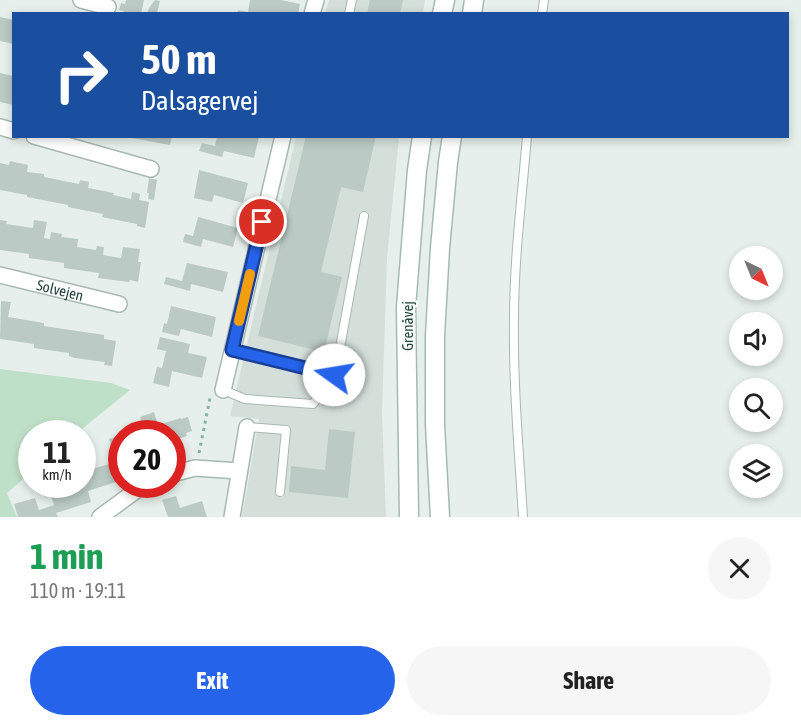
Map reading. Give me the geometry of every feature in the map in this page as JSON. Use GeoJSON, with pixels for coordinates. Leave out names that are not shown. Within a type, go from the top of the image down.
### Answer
{"type":"FeatureCollection","features":[{"type":"Feature","properties":{"kind":"main road","name":"Grenåvej"},"geometry":{"type":"LineString","coordinates":[[409,517],[406,307],[422,138]]}},
{"type":"Feature","properties":{"kind":"main road","name":"Grenåvej"},"geometry":{"type":"LineString","coordinates":[[440,517],[435,425],[435,336],[440,248],[452,138]]}},
{"type":"Feature","properties":{"kind":"street"},"geometry":{"type":"LineString","coordinates":[[81,0],[108,7]]}},
{"type":"Feature","properties":{"kind":"street"},"geometry":{"type":"LineString","coordinates":[[41,138],[151,169]]}},
{"type":"Feature","properties":{"kind":"street"},"geometry":{"type":"LineString","coordinates":[[223,390],[283,138]]}},
{"type":"Feature","properties":{"kind":"street","name":"Solvejen"},"geometry":{"type":"LineString","coordinates":[[0,276],[119,304]]}},
{"type":"Feature","properties":{"kind":"street"},"geometry":{"type":"LineString","coordinates":[[232,517],[247,427]]}},
{"type":"Feature","properties":{"kind":"street"},"geometry":{"type":"LineString","coordinates":[[186,470],[195,468],[239,471]]}},
{"type":"Feature","properties":{"kind":"street"},"geometry":{"type":"LineString","coordinates":[[100,517],[126,498]]}},
{"type":"Feature","properties":{"kind":"lane"},"geometry":{"type":"LineString","coordinates":[[523,517],[514,321],[515,273],[527,138]]}},
{"type":"Feature","properties":{"kind":"lane"},"geometry":{"type":"LineString","coordinates":[[223,390],[245,399],[313,404],[334,375],[364,216]]}},
{"type":"Feature","properties":{"kind":"lane"},"geometry":{"type":"LineString","coordinates":[[232,350],[334,375]]}},
{"type":"Feature","properties":{"kind":"lane"},"geometry":{"type":"LineString","coordinates":[[247,427],[286,430],[280,492]]}},
{"type":"Feature","properties":{"kind":"path"},"geometry":{"type":"LineString","coordinates":[[195,468],[211,393],[223,390]]}},
{"type":"Feature","properties":{"kind":"shaded area"},"geometry":{"type":"Polygon","coordinates":[[[329,0],[425,0],[423,12],[326,12],[329,0]]]}},
{"type":"Feature","properties":{"kind":"shaded area"},"geometry":{"type":"Polygon","coordinates":[[[296,138],[399,138],[387,258],[382,413],[386,517],[242,517],[259,419],[230,416],[296,138]]]}},
{"type":"Feature","properties":{"kind":"green space"},"geometry":{"type":"Polygon","coordinates":[[[0,369],[111,383],[130,390],[93,420],[18,420],[18,483],[7,493],[17,517],[0,517],[0,369]]]}},
{"type":"Feature","properties":{"kind":"building"},"geometry":{"type":"Polygon","coordinates":[[[126,0],[144,0],[141,12],[119,10],[121,3],[125,4],[126,0]]]}},
{"type":"Feature","properties":{"kind":"building"},"geometry":{"type":"Polygon","coordinates":[[[155,0],[160,1],[157,12],[148,12],[155,0]]]}},
{"type":"Feature","properties":{"kind":"building"},"geometry":{"type":"Polygon","coordinates":[[[250,0],[281,0],[300,4],[298,12],[248,12],[250,0]]]}},
{"type":"Feature","properties":{"kind":"building"},"geometry":{"type":"Polygon","coordinates":[[[370,0],[403,0],[400,12],[367,12],[370,0]]]}},
{"type":"Feature","properties":{"kind":"building"},"geometry":{"type":"Polygon","coordinates":[[[0,17],[12,20],[12,44],[0,41],[0,17]]]}},
{"type":"Feature","properties":{"kind":"building"},"geometry":{"type":"Polygon","coordinates":[[[0,73],[12,76],[12,105],[0,102],[0,73]]]}},
{"type":"Feature","properties":{"kind":"building"},"geometry":{"type":"Polygon","coordinates":[[[132,138],[172,138],[170,145],[132,138]]]}},
{"type":"Feature","properties":{"kind":"building"},"geometry":{"type":"Polygon","coordinates":[[[217,138],[259,138],[254,158],[224,151],[222,157],[199,151],[202,143],[215,146],[217,138]]]}},
{"type":"Feature","properties":{"kind":"building"},"geometry":{"type":"Polygon","coordinates":[[[306,138],[376,138],[363,192],[341,187],[321,272],[342,277],[324,352],[258,336],[306,138]]]}},
{"type":"Feature","properties":{"kind":"building"},"geometry":{"type":"Polygon","coordinates":[[[10,161],[28,165],[27,172],[44,174],[44,177],[79,184],[80,180],[89,182],[88,188],[114,193],[113,195],[131,199],[132,192],[140,194],[139,200],[149,202],[145,228],[137,224],[102,217],[103,214],[0,190],[0,163],[9,165],[10,161]]]}},
{"type":"Feature","properties":{"kind":"building"},"geometry":{"type":"Polygon","coordinates":[[[199,170],[248,183],[243,203],[214,195],[212,202],[194,198],[199,170]]]}},
{"type":"Feature","properties":{"kind":"building"},"geometry":{"type":"Polygon","coordinates":[[[149,178],[157,180],[154,200],[148,199],[149,178]]]}},
{"type":"Feature","properties":{"kind":"building"},"geometry":{"type":"Polygon","coordinates":[[[198,217],[238,228],[233,247],[203,239],[201,247],[183,242],[185,234],[193,236],[198,217]]]}},
{"type":"Feature","properties":{"kind":"building"},"geometry":{"type":"Polygon","coordinates":[[[0,220],[7,221],[6,224],[33,228],[34,220],[47,222],[44,238],[50,239],[51,232],[62,234],[61,237],[78,239],[77,247],[96,250],[97,246],[104,247],[103,255],[121,258],[123,247],[140,249],[138,282],[98,278],[99,273],[64,268],[64,263],[29,258],[29,254],[0,250],[0,220]]]}},
{"type":"Feature","properties":{"kind":"building"},"geometry":{"type":"Polygon","coordinates":[[[187,263],[228,272],[223,292],[191,284],[190,291],[164,284],[166,277],[182,281],[187,263]]]}},
{"type":"Feature","properties":{"kind":"building"},"geometry":{"type":"Polygon","coordinates":[[[1,301],[11,302],[8,317],[44,323],[44,326],[104,335],[104,339],[116,341],[112,366],[104,365],[105,362],[75,358],[69,356],[69,353],[34,348],[34,344],[0,339],[1,301]]]}},
{"type":"Feature","properties":{"kind":"building"},"geometry":{"type":"Polygon","coordinates":[[[171,306],[216,317],[212,337],[181,329],[179,336],[162,332],[164,323],[167,324],[171,306]]]}},
{"type":"Feature","properties":{"kind":"building"},"geometry":{"type":"Polygon","coordinates":[[[160,337],[190,344],[188,353],[207,357],[202,378],[172,371],[169,387],[153,383],[157,367],[162,368],[166,351],[157,349],[160,337]]]}},
{"type":"Feature","properties":{"kind":"building"},"geometry":{"type":"Polygon","coordinates":[[[154,412],[156,420],[141,420],[140,417],[154,412]]]}},
{"type":"Feature","properties":{"kind":"building"},"geometry":{"type":"Polygon","coordinates":[[[188,417],[192,431],[186,433],[186,420],[174,420],[188,417]]]}},
{"type":"Feature","properties":{"kind":"building"},"geometry":{"type":"Polygon","coordinates":[[[329,429],[355,432],[348,498],[289,492],[291,466],[325,470],[329,429]]]}},
{"type":"Feature","properties":{"kind":"building"},"geometry":{"type":"Polygon","coordinates":[[[108,464],[108,485],[96,488],[96,468],[108,464]]]}},
{"type":"Feature","properties":{"kind":"building"},"geometry":{"type":"Polygon","coordinates":[[[35,498],[39,510],[54,505],[52,498],[90,498],[91,502],[56,513],[58,517],[18,517],[14,504],[35,498]]]}},
{"type":"Feature","properties":{"kind":"building"},"geometry":{"type":"Polygon","coordinates":[[[177,498],[180,508],[202,501],[207,517],[168,517],[162,500],[177,498]]]}},
{"type":"Feature","properties":{"kind":"slow traffic"},"geometry":{"type":"LineString","coordinates":[[239,321],[250,274]]}},
{"type":"Feature","properties":{"kind":"route"},"geometry":{"type":"LineString","coordinates":[[262,222],[232,350],[334,375]]}}]}
